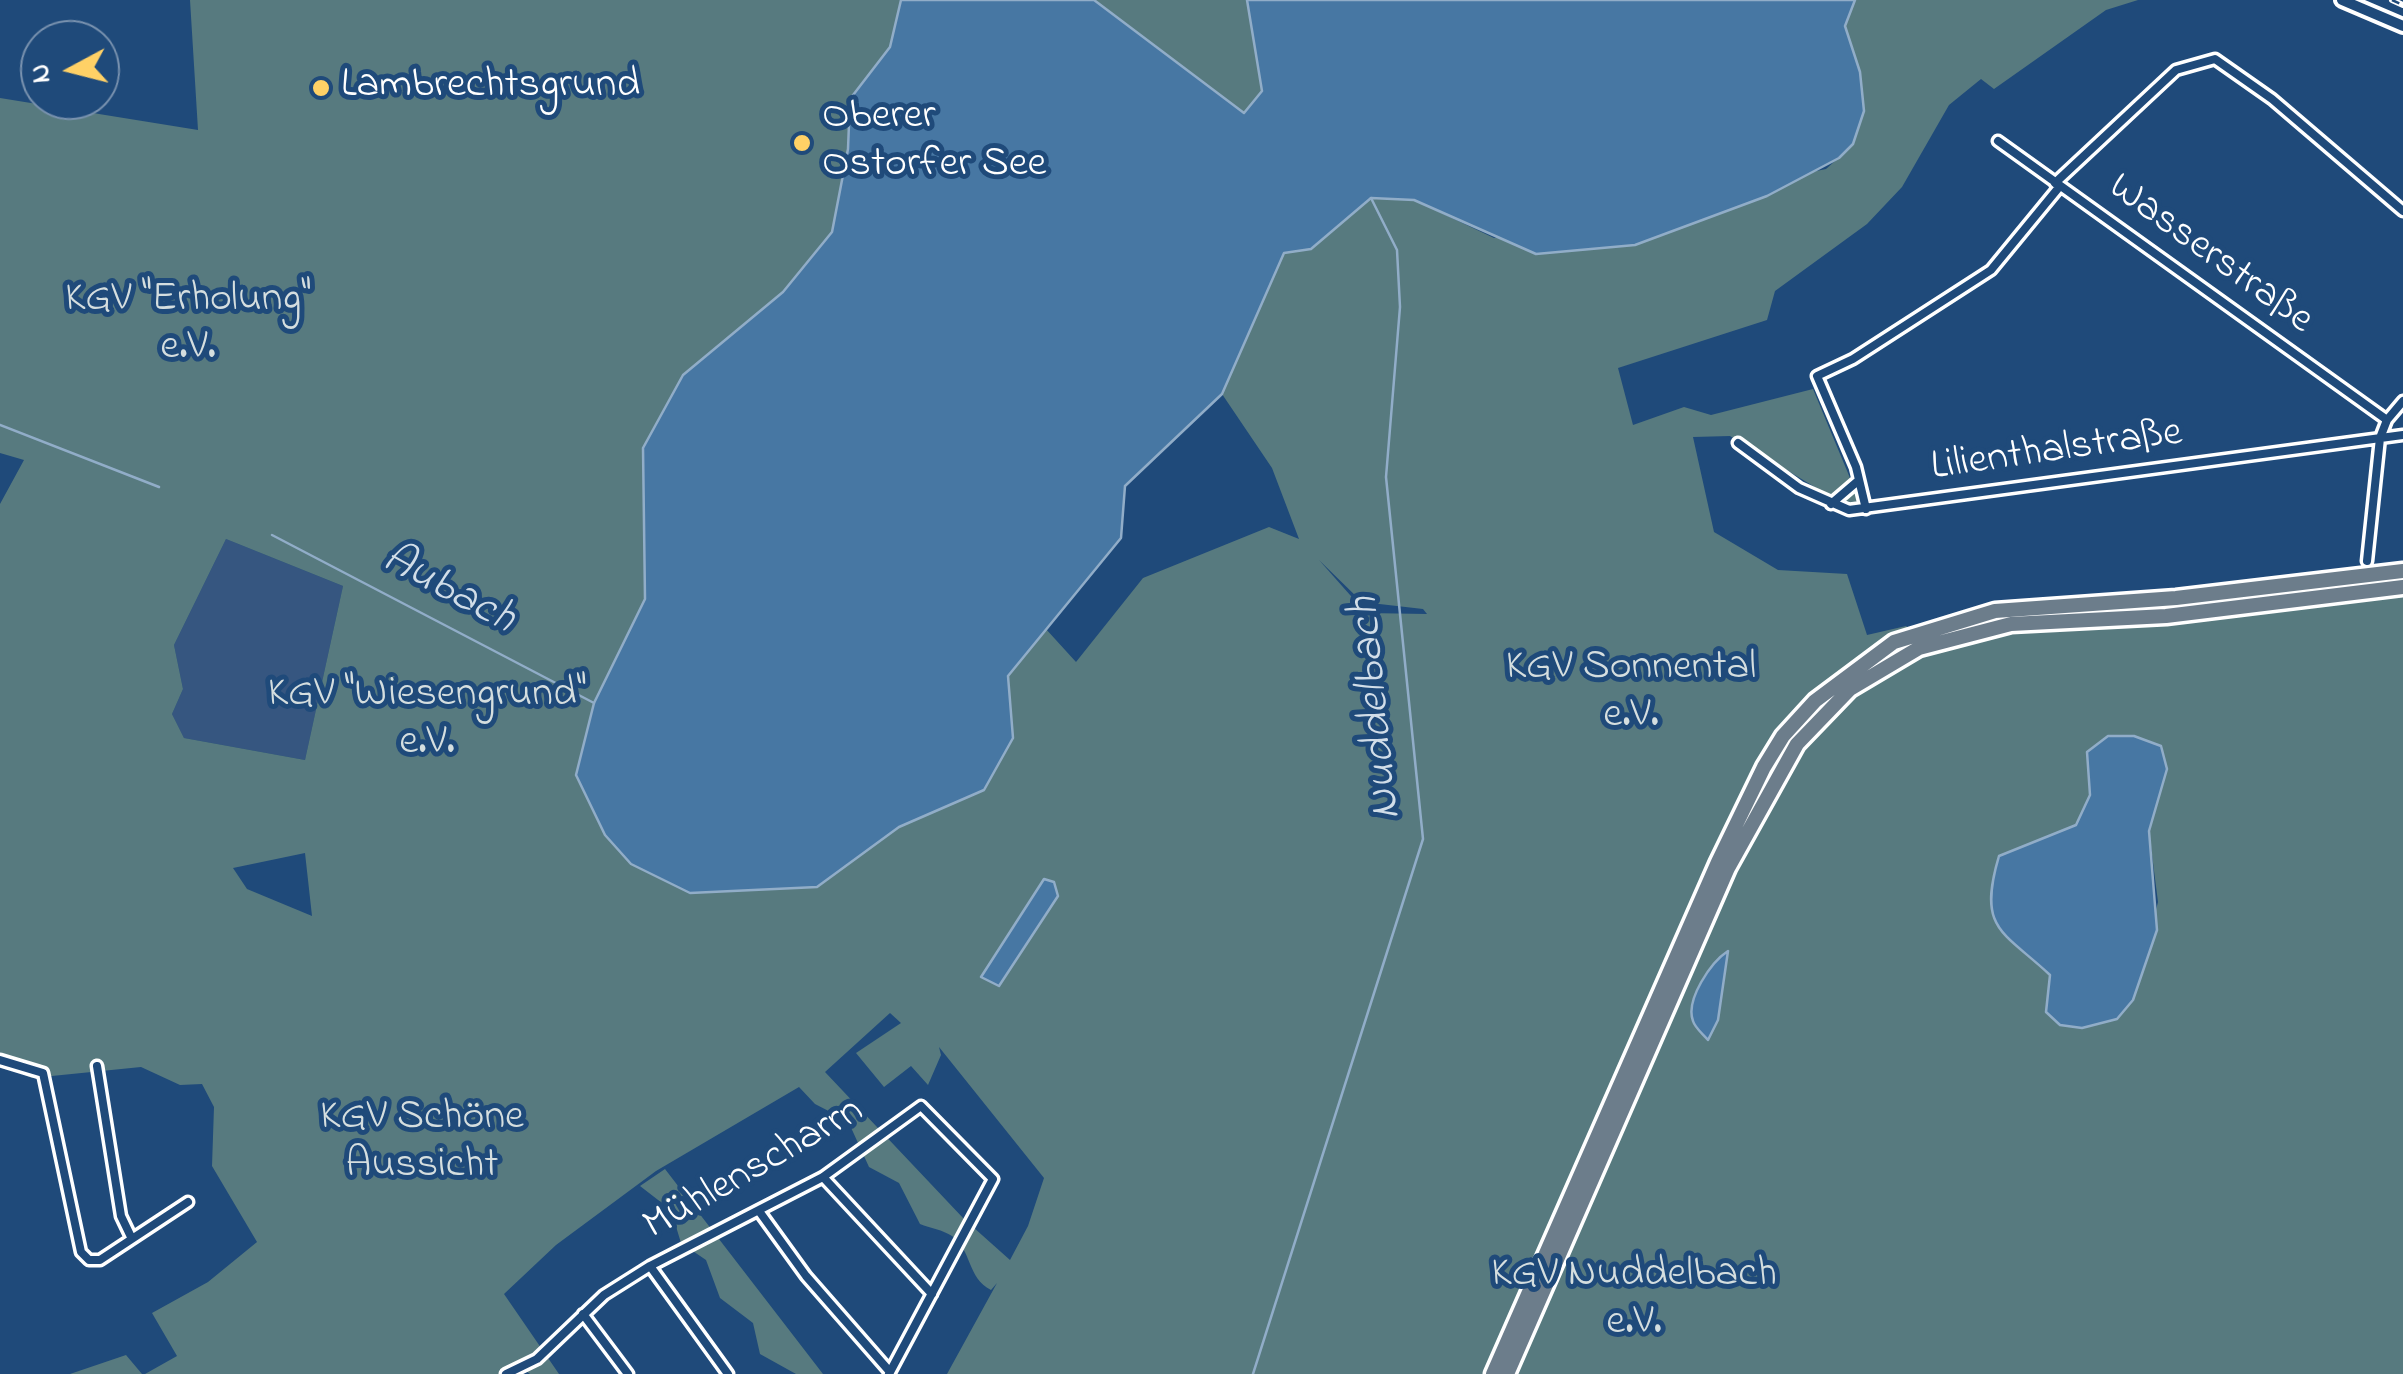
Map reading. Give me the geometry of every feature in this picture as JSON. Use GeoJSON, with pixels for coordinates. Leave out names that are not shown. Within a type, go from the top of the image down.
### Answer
{"type":"FeatureCollection","features":[{"type":"Feature","properties":{"kind":"highway"},"geometry":{"type":"LineString","coordinates":[[1492,1374],[1718,862],[1764,767],[1783,736],[1815,701],[1894,642],[1995,611],[2176,598],[2403,571]]}},
{"type":"Feature","properties":{"kind":"highway"},"geometry":{"type":"LineString","coordinates":[[1507,1374],[1728,868],[1798,744],[1850,689],[1919,648],[2011,624],[2166,616],[2403,587]]}},
{"type":"Feature","properties":{"kind":"street"},"geometry":{"type":"LineString","coordinates":[[2342,0],[2403,26]]}},
{"type":"Feature","properties":{"kind":"street"},"geometry":{"type":"LineString","coordinates":[[1866,509],[1859,480],[1818,376],[1853,359],[1991,270],[2058,184],[2176,70],[2215,59],[2272,100],[2403,211]]}},
{"type":"Feature","properties":{"kind":"street","name":"Wasserstraße"},"geometry":{"type":"LineString","coordinates":[[1998,141],[2386,420]]}},
{"type":"Feature","properties":{"kind":"street"},"geometry":{"type":"LineString","coordinates":[[2367,561],[2380,438],[2386,420],[2403,401]]}},
{"type":"Feature","properties":{"kind":"street","name":"Lilienthalstraße"},"geometry":{"type":"LineString","coordinates":[[1738,443],[1799,488],[1830,504],[1866,509],[2403,435]]}},
{"type":"Feature","properties":{"kind":"street"},"geometry":{"type":"LineString","coordinates":[[1830,504],[1859,480]]}},
{"type":"Feature","properties":{"kind":"street"},"geometry":{"type":"LineString","coordinates":[[0,1060],[43,1073],[81,1252],[88,1260],[100,1260],[188,1202]]}},
{"type":"Feature","properties":{"kind":"street"},"geometry":{"type":"LineString","coordinates":[[97,1066],[121,1216],[132,1239]]}},
{"type":"Feature","properties":{"kind":"street","name":"Mühlenscharrn"},"geometry":{"type":"LineString","coordinates":[[506,1374],[537,1359],[583,1314],[650,1266],[823,1177],[921,1106],[993,1179],[890,1373]]}},
{"type":"Feature","properties":{"kind":"street"},"geometry":{"type":"LineString","coordinates":[[823,1177],[932,1294]]}},
{"type":"Feature","properties":{"kind":"street"},"geometry":{"type":"LineString","coordinates":[[759,1211],[806,1276],[890,1373]]}},
{"type":"Feature","properties":{"kind":"street"},"geometry":{"type":"LineString","coordinates":[[650,1266],[728,1374]]}},
{"type":"Feature","properties":{"kind":"street"},"geometry":{"type":"LineString","coordinates":[[583,1314],[628,1374]]}},
{"type":"Feature","properties":{"kind":"shaded area","name":"Oberer Ostorfer See"},"geometry":{"type":"Polygon","coordinates":[[[901,0],[1094,0],[1244,113],[1262,91],[1247,0],[1855,0],[1845,26],[1860,72],[1864,111],[1853,144],[1839,158],[1767,196],[1635,245],[1536,254],[1414,200],[1371,198],[1311,249],[1284,253],[1222,394],[1125,486],[1121,538],[1008,676],[1013,738],[984,790],[899,827],[817,887],[690,893],[631,864],[605,835],[576,775],[594,703],[645,599],[643,448],[683,375],[783,292],[832,232],[848,149],[850,99],[890,47],[901,0]]]}},
{"type":"Feature","properties":{"kind":"shaded area"},"geometry":{"type":"Polygon","coordinates":[[[226,539],[343,586],[305,760],[184,738],[172,714],[183,689],[174,645],[226,539]]]}},
{"type":"Feature","properties":{"kind":"shaded area"},"geometry":{"type":"Polygon","coordinates":[[[2108,736],[2134,736],[2161,746],[2167,769],[2149,831],[2157,930],[2133,1000],[2117,1019],[2082,1028],[2060,1025],[2046,1012],[2050,975],[2007,938],[1993,915],[1991,900],[1999,856],[2076,825],[2090,795],[2087,752],[2108,736]]]}},
{"type":"Feature","properties":{"kind":"shaded area"},"geometry":{"type":"Polygon","coordinates":[[[1044,879],[1054,882],[1058,896],[999,986],[981,977],[1044,879]]]}},
{"type":"Feature","properties":{"kind":"shaded area"},"geometry":{"type":"Polygon","coordinates":[[[1728,951],[1718,1020],[1708,1040],[1694,1024],[1693,1003],[1707,972],[1728,951]]]}},
{"type":"Feature","properties":{"kind":"green space"},"geometry":{"type":"Polygon","coordinates":[[[190,0],[901,0],[890,47],[850,99],[848,149],[833,232],[783,292],[683,375],[643,448],[645,599],[594,703],[605,835],[631,864],[691,893],[817,887],[899,827],[984,790],[1013,738],[1008,676],[1045,628],[1076,662],[1143,578],[1269,527],[1299,539],[1272,468],[1222,394],[1284,253],[1311,249],[1371,198],[1414,200],[1494,238],[1826,169],[1843,153],[1860,120],[1858,66],[1845,26],[1855,0],[2138,0],[2106,10],[1994,89],[1981,79],[1949,105],[1902,187],[1867,224],[1775,291],[1767,320],[1618,368],[1633,425],[1684,407],[1711,415],[1813,389],[1860,502],[1843,504],[1730,436],[1693,437],[1714,532],[1778,570],[1847,574],[1867,635],[1906,626],[1912,631],[1989,608],[2135,597],[2403,565],[2403,1374],[947,1374],[997,1283],[991,1290],[983,1285],[952,1236],[920,1224],[899,1183],[869,1167],[848,1121],[815,1104],[799,1087],[656,1171],[556,1245],[504,1294],[559,1374],[530,1374],[520,1367],[506,1374],[145,1374],[177,1356],[152,1313],[208,1282],[257,1242],[212,1166],[214,1107],[202,1084],[180,1085],[141,1067],[32,1078],[0,1065],[0,504],[24,460],[0,453],[0,98],[20,101],[20,120],[120,117],[198,130],[190,0]],[[226,539],[174,645],[183,689],[172,714],[184,738],[305,760],[343,586],[226,539]],[[1319,560],[1366,613],[1427,614],[1423,609],[1362,602],[1319,560]],[[2087,752],[2090,795],[2076,825],[1999,857],[1993,881],[1993,914],[1999,926],[2050,975],[2046,1012],[2133,1000],[2158,902],[2149,831],[2156,801],[2087,752]],[[305,853],[233,868],[247,889],[312,916],[305,853]],[[890,1013],[825,1072],[964,1219],[1010,1260],[1028,1226],[1044,1178],[939,1047],[941,1055],[928,1085],[911,1066],[884,1087],[856,1053],[901,1023],[890,1013]]]}},
{"type":"Feature","properties":{"kind":"green space"},"geometry":{"type":"Polygon","coordinates":[[[1094,0],[1247,0],[1262,91],[1244,113],[1094,0]]]}},
{"type":"Feature","properties":{"kind":"green space"},"geometry":{"type":"Polygon","coordinates":[[[665,1169],[823,1374],[796,1374],[760,1354],[753,1323],[720,1298],[706,1260],[681,1243],[671,1210],[640,1186],[665,1169]]]}},
{"type":"Feature","properties":{"kind":"green space"},"geometry":{"type":"Polygon","coordinates":[[[126,1355],[142,1374],[70,1374],[126,1355]]]}},
{"type":"Feature","properties":{"kind":"waterway","name":"Nuddelbach"},"geometry":{"type":"LineString","coordinates":[[1253,1374],[1423,839],[1386,477],[1400,307],[1397,250],[1371,198]]}},
{"type":"Feature","properties":{"kind":"waterway","name":"Aubach"},"geometry":{"type":"LineString","coordinates":[[0,425],[159,487]]}},
{"type":"Feature","properties":{"kind":"waterway","name":"Aubach"},"geometry":{"type":"LineString","coordinates":[[272,535],[594,703]]}},
{"type":"Feature","properties":{"kind":"railway"},"geometry":{"type":"LineString","coordinates":[[2392,0],[2403,5]]}},
{"type":"Feature","properties":{"kind":"place","name":"Lambrechtsgrund"},"geometry":{"type":"Point","coordinates":[321,88]}},
{"type":"Feature","properties":{"kind":"place","name":"Oberer Ostorfer See"},"geometry":{"type":"Point","coordinates":[802,143]}},
{"type":"Feature","properties":{"kind":"park label","name":"KGV \"Erholung\" e.V."},"geometry":{"type":"Point","coordinates":[188,326]}},
{"type":"Feature","properties":{"kind":"park label","name":"KGV Sonnental e.V."},"geometry":{"type":"Point","coordinates":[1631,694]}},
{"type":"Feature","properties":{"kind":"park label","name":"KGV \"Wiesengrund\" e.V."},"geometry":{"type":"Point","coordinates":[427,721]}},
{"type":"Feature","properties":{"kind":"park label","name":"KGV Schöne Aussicht"},"geometry":{"type":"Point","coordinates":[422,1144]}},
{"type":"Feature","properties":{"kind":"park label","name":"KGV Nuddelbach e.V."},"geometry":{"type":"Point","coordinates":[1634,1301]}}]}
